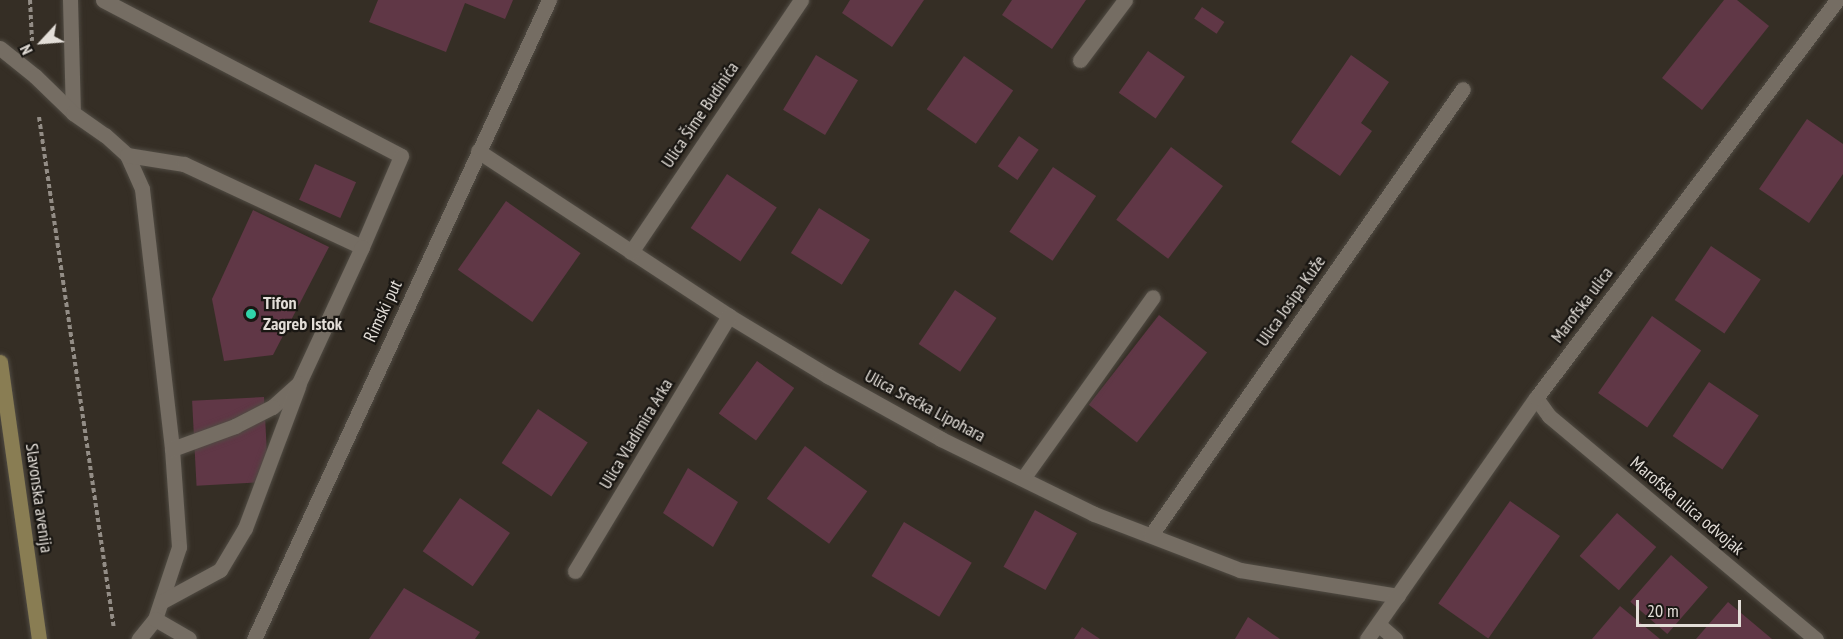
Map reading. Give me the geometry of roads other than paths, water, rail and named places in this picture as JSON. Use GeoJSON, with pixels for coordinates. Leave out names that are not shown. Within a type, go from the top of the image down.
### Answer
{"type":"FeatureCollection","features":[{"type":"Feature","properties":{"kind":"main road","name":"Slavonska avenija"},"geometry":{"type":"LineString","coordinates":[[0,362],[39,639]]}},
{"type":"Feature","properties":{"kind":"street"},"geometry":{"type":"LineString","coordinates":[[70,0],[73,113]]}},
{"type":"Feature","properties":{"kind":"street"},"geometry":{"type":"LineString","coordinates":[[102,0],[401,156],[299,383],[245,528],[220,570],[161,602]]}},
{"type":"Feature","properties":{"kind":"street","name":"Rimski put"},"geometry":{"type":"LineString","coordinates":[[254,639],[549,0]]}},
{"type":"Feature","properties":{"kind":"street","name":"Ulica Šime Budinića"},"geometry":{"type":"LineString","coordinates":[[631,252],[801,0]]}},
{"type":"Feature","properties":{"kind":"street"},"geometry":{"type":"LineString","coordinates":[[1080,60],[1125,0]]}},
{"type":"Feature","properties":{"kind":"street","name":"Marofska ulica"},"geometry":{"type":"LineString","coordinates":[[1366,639],[1536,398],[1837,0]]}},
{"type":"Feature","properties":{"kind":"street"},"geometry":{"type":"LineString","coordinates":[[0,48],[73,113],[127,155],[142,189],[172,448],[179,547],[155,619],[139,639]]}},
{"type":"Feature","properties":{"kind":"street","name":"Ulica Josipa Kuže"},"geometry":{"type":"LineString","coordinates":[[1151,535],[1463,89]]}},
{"type":"Feature","properties":{"kind":"street","name":"Ulica Srećka Lipohara"},"geometry":{"type":"LineString","coordinates":[[478,151],[729,316],[940,439],[1024,477],[1094,514],[1240,570],[1398,596]]}},
{"type":"Feature","properties":{"kind":"street"},"geometry":{"type":"LineString","coordinates":[[127,155],[184,164],[362,247]]}},
{"type":"Feature","properties":{"kind":"street"},"geometry":{"type":"LineString","coordinates":[[1024,477],[1154,297]]}},
{"type":"Feature","properties":{"kind":"street","name":"Ulica Vladimira Arka"},"geometry":{"type":"LineString","coordinates":[[575,571],[729,316]]}},
{"type":"Feature","properties":{"kind":"street"},"geometry":{"type":"LineString","coordinates":[[172,448],[263,412],[299,383]]}},
{"type":"Feature","properties":{"kind":"street","name":"Marofska ulica odvojak"},"geometry":{"type":"LineString","coordinates":[[1536,398],[1549,416],[1816,639]]}},
{"type":"Feature","properties":{"kind":"street"},"geometry":{"type":"LineString","coordinates":[[155,619],[189,639]]}},
{"type":"Feature","properties":{"kind":"street"},"geometry":{"type":"LineString","coordinates":[[1378,624],[1395,639]]}},
{"type":"Feature","properties":{"kind":"place","name":"Tifon Zagreb Istok"},"geometry":{"type":"Point","coordinates":[251,314]}}]}
